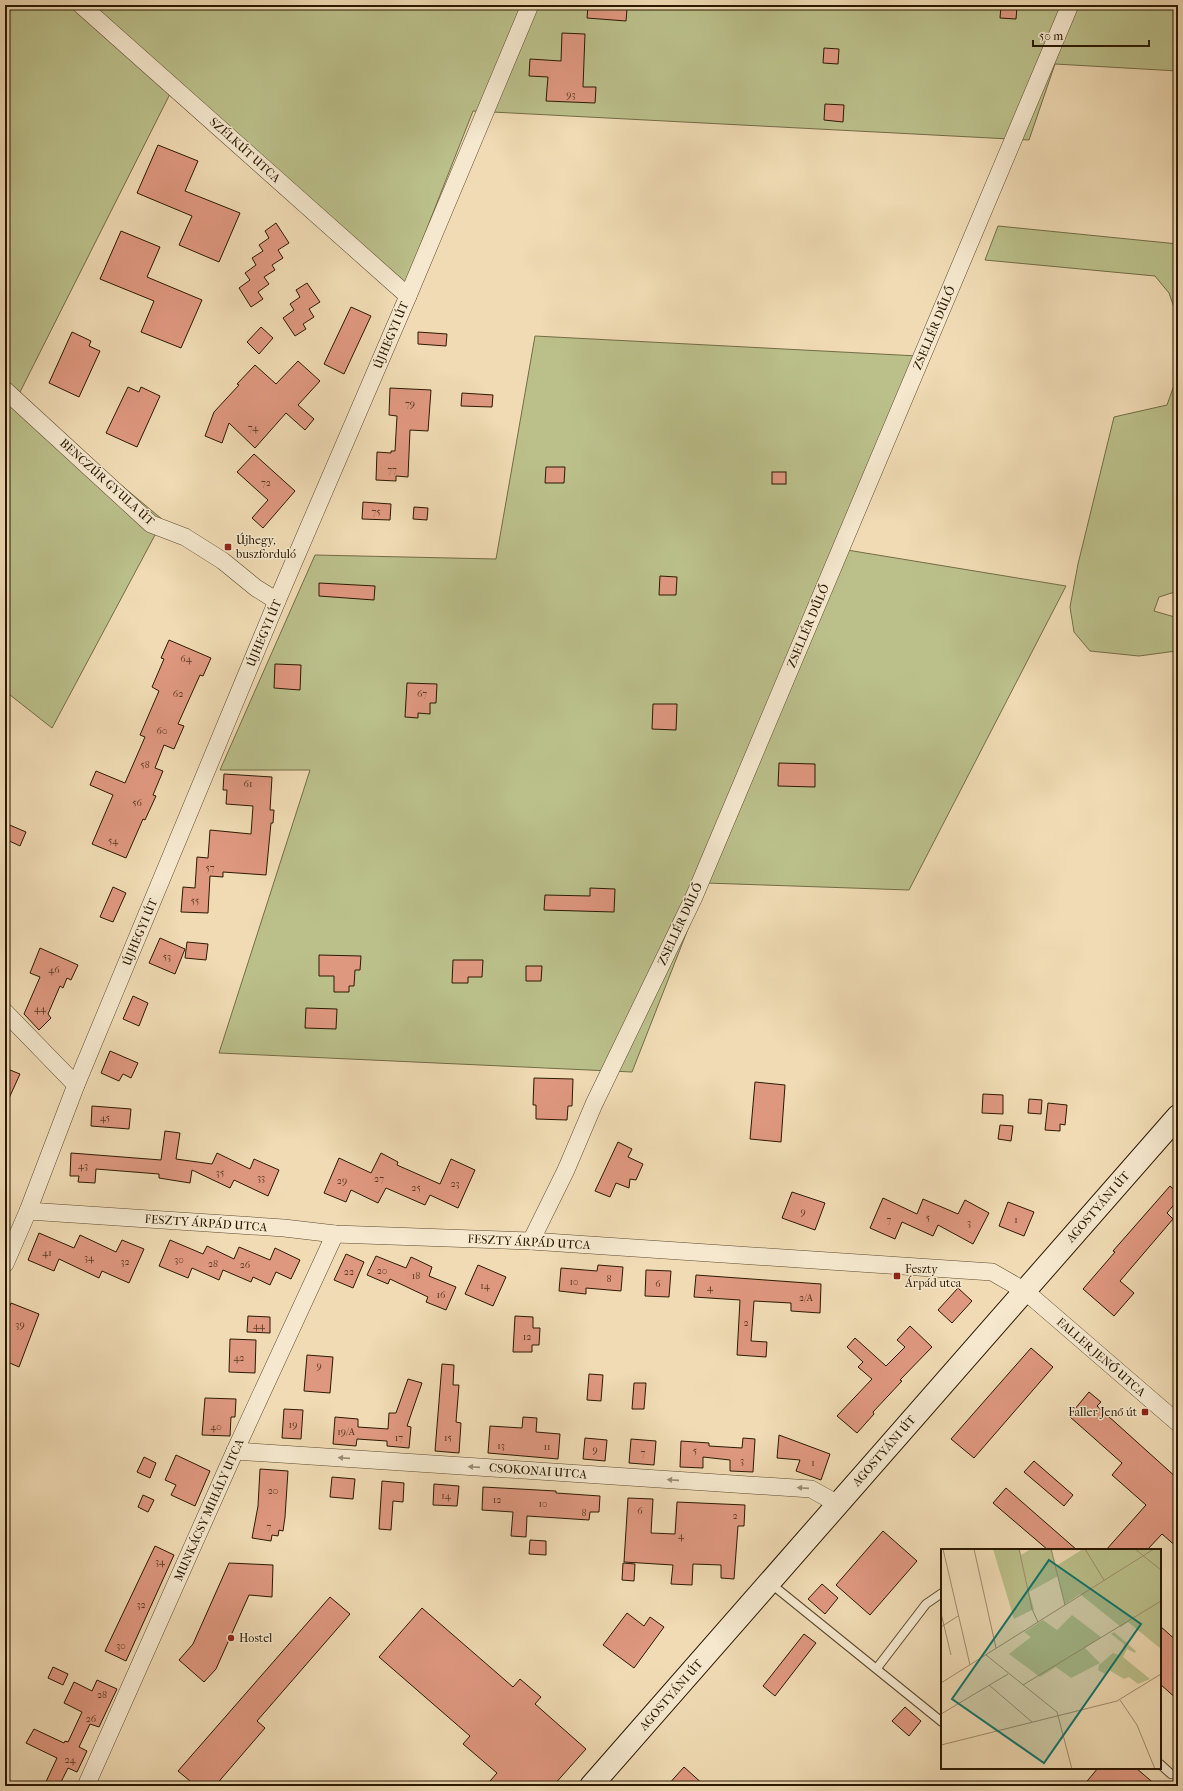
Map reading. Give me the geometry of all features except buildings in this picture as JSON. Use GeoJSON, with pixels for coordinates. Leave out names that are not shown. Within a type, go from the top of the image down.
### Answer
{"type":"FeatureCollection","features":[{"type":"Feature","properties":{"kind":"main road","name":"AGOSTYÁNI ÚT"},"geometry":{"type":"LineString","coordinates":[[591,1786],[1178,1116]]}},
{"type":"Feature","properties":{"kind":"street","name":"SZÉLKÚT UTCA"},"geometry":{"type":"LineString","coordinates":[[81,5],[408,296]]}},
{"type":"Feature","properties":{"kind":"street","name":"ÚJHEGYI ÚT"},"geometry":{"type":"LineString","coordinates":[[5,1264],[28,1211],[76,1084],[277,601],[408,296],[530,5]]}},
{"type":"Feature","properties":{"kind":"street","name":"ZSELLÉR DŰLŐ"},"geometry":{"type":"LineString","coordinates":[[531,1241],[566,1170],[594,1104],[694,897],[1070,5]]}},
{"type":"Feature","properties":{"kind":"street","name":"BENCZÚR GYULA ÚT"},"geometry":{"type":"LineString","coordinates":[[9,396],[151,524],[185,537],[223,561],[256,588],[277,601]]}},
{"type":"Feature","properties":{"kind":"street"},"geometry":{"type":"LineString","coordinates":[[5,1012],[76,1084]]}},
{"type":"Feature","properties":{"kind":"street","name":"FESZTY ÁRPÁD UTCA"},"geometry":{"type":"LineString","coordinates":[[28,1211],[284,1228],[335,1234],[531,1241],[992,1272],[1025,1291]]}},
{"type":"Feature","properties":{"kind":"street","name":"MUNKÁCSY MIHÁLY UTCA"},"geometry":{"type":"LineString","coordinates":[[86,1786],[235,1451],[335,1234]]}},
{"type":"Feature","properties":{"kind":"street","name":"FALLER JENŐ UTCA"},"geometry":{"type":"LineString","coordinates":[[1025,1291],[1178,1423]]}},
{"type":"Feature","properties":{"kind":"street","name":"CSOKONAI UTCA"},"geometry":{"type":"LineString","coordinates":[[235,1451],[811,1489],[838,1504]]}},
{"type":"Feature","properties":{"kind":"lane"},"geometry":{"type":"LineString","coordinates":[[769,1583],[941,1721]]}},
{"type":"Feature","properties":{"kind":"lane"},"geometry":{"type":"LineString","coordinates":[[876,1668],[926,1604],[941,1593]]}},
{"type":"Feature","properties":{"kind":"lane"},"geometry":{"type":"LineString","coordinates":[[1161,1765],[1171,1774]]}},
{"type":"Feature","properties":{"kind":"green space"},"geometry":{"type":"Polygon","coordinates":[[[5,5],[92,5],[97,9],[99,5],[1178,5],[1178,71],[1055,64],[1029,140],[473,111],[402,292],[174,86],[17,398],[163,520],[52,728],[5,691],[5,5]]]}},
{"type":"Feature","properties":{"kind":"green space"},"geometry":{"type":"Polygon","coordinates":[[[998,226],[1178,244],[1178,319],[1169,293],[1155,276],[985,260],[998,226]]]}},
{"type":"Feature","properties":{"kind":"green space"},"geometry":{"type":"Polygon","coordinates":[[[535,336],[918,356],[841,549],[1066,586],[909,890],[706,883],[632,1072],[219,1053],[310,770],[220,770],[315,555],[496,559],[535,336]]]}},
{"type":"Feature","properties":{"kind":"green space"},"geometry":{"type":"Polygon","coordinates":[[[1178,374],[1178,591],[1159,597],[1154,611],[1178,618],[1178,649],[1176,651],[1139,656],[1090,651],[1074,632],[1070,607],[1078,564],[1114,417],[1167,405],[1178,374]]]}},
{"type":"Feature","properties":{"kind":"place","name":"Újhegy, buszforduló"},"geometry":{"type":"Point","coordinates":[228,547]}},
{"type":"Feature","properties":{"kind":"place","name":"Feszty Árpád utca"},"geometry":{"type":"Point","coordinates":[897,1276]}},
{"type":"Feature","properties":{"kind":"place","name":"Faller Jenő út"},"geometry":{"type":"Point","coordinates":[1145,1412]}},
{"type":"Feature","properties":{"kind":"place","name":"Hostel"},"geometry":{"type":"Point","coordinates":[231,1638]}}]}
